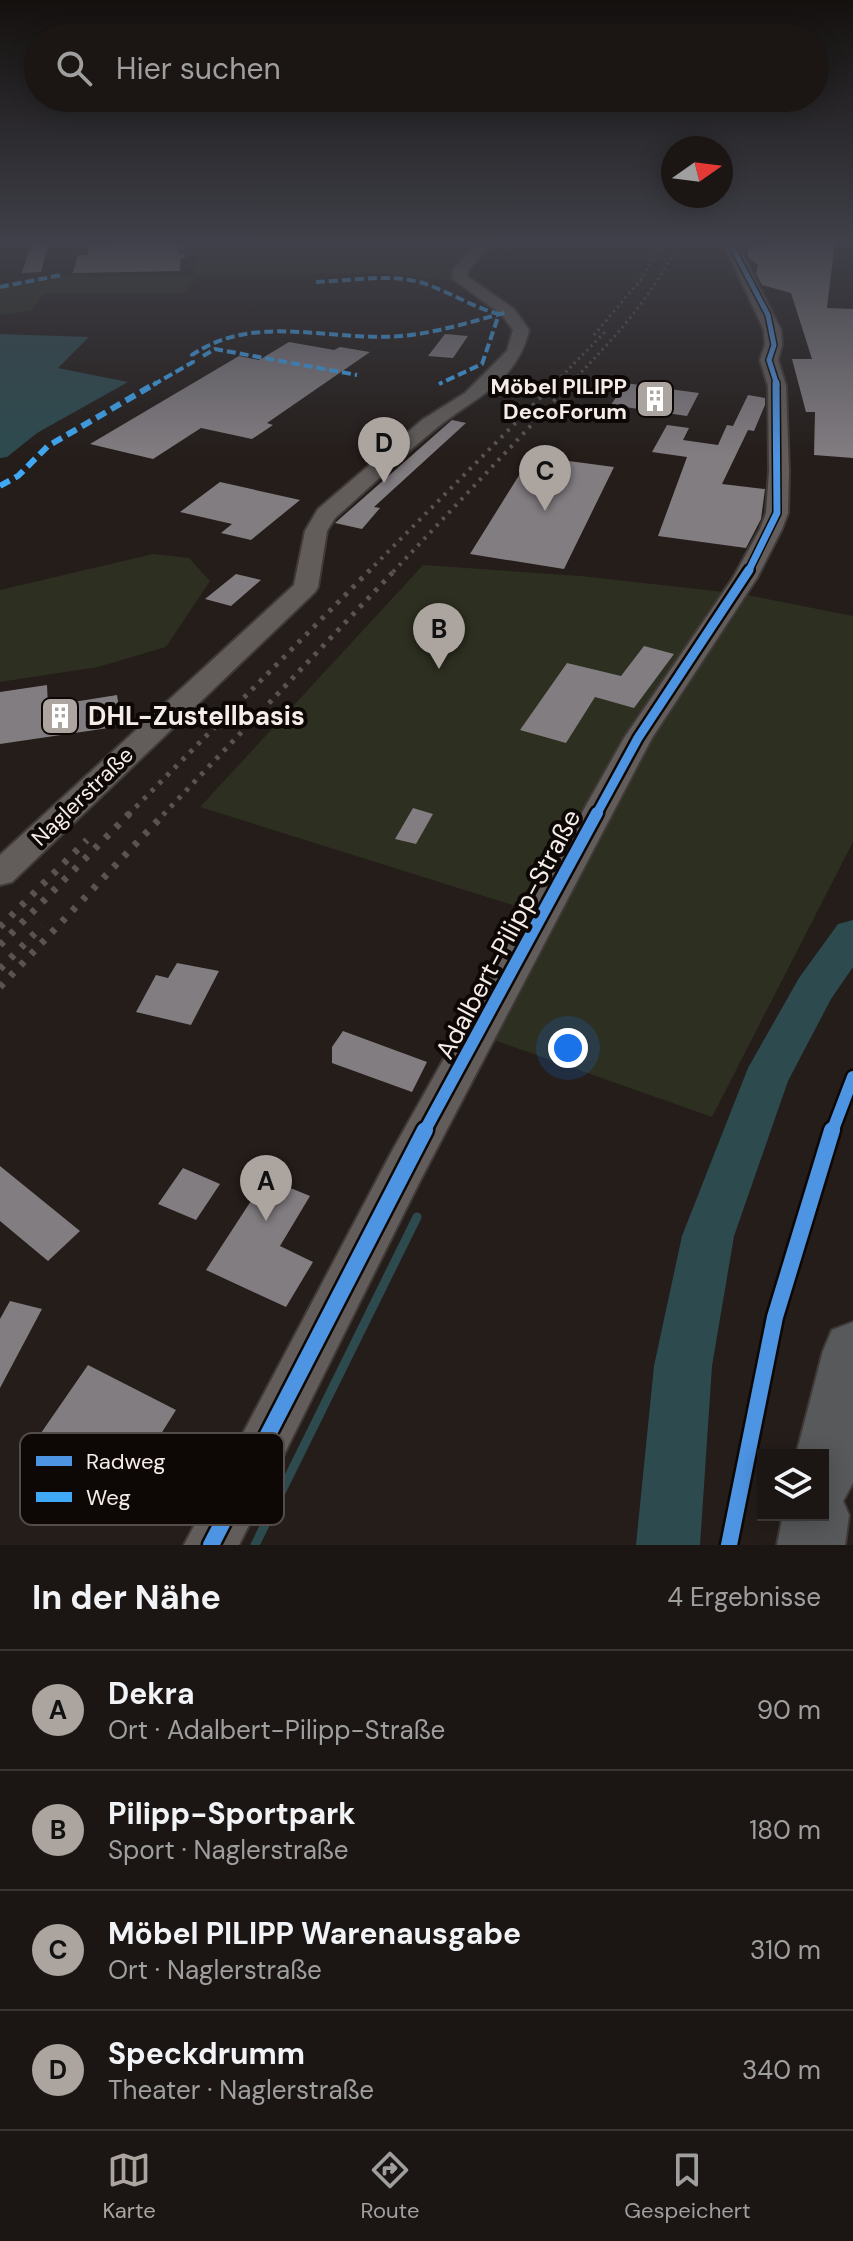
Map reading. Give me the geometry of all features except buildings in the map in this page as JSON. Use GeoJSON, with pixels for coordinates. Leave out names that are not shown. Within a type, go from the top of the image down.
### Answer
{"type":"FeatureCollection","features":[{"type":"Feature","properties":{"kind":"main road"},"geometry":{"type":"LineString","coordinates":[[829,1452],[853,1351]]}},
{"type":"Feature","properties":{"kind":"main road"},"geometry":{"type":"LineString","coordinates":[[811,1545],[815,1521]]}},
{"type":"Feature","properties":{"kind":"street","name":"Naglerstraße"},"geometry":{"type":"LineString","coordinates":[[0,874],[306,587],[316,531],[326,514],[429,424],[472,397],[515,353],[521,330],[509,313]]}},
{"type":"Feature","properties":{"kind":"street","name":"Adalbert-Pilipp-Straße"},"geometry":{"type":"LineString","coordinates":[[269,1433],[406,1166],[638,738],[745,578],[771,529],[777,513],[779,471],[777,386],[769,360],[777,347],[766,313]]}},
{"type":"Feature","properties":{"kind":"street","name":"Adalbert-Pilipp-Straße"},"geometry":{"type":"LineString","coordinates":[[211,1545],[221,1525]]}},
{"type":"Feature","properties":{"kind":"green space"},"geometry":{"type":"Polygon","coordinates":[[[153,554],[189,558],[210,581],[166,647],[98,667],[0,682],[0,590],[153,554]]]}},
{"type":"Feature","properties":{"kind":"green space"},"geometry":{"type":"Polygon","coordinates":[[[423,565],[581,576],[742,594],[853,616],[853,842],[712,1117],[494,1040],[554,918],[200,807],[423,565]]]}},
{"type":"Feature","properties":{"kind":"water"},"geometry":{"type":"Polygon","coordinates":[[[0,334],[89,337],[58,368],[128,382],[37,433],[7,457],[0,458],[0,334]]]}},
{"type":"Feature","properties":{"kind":"waterway"},"geometry":{"type":"LineString","coordinates":[[668,1545],[683,1366],[708,1236],[765,1081],[814,990],[853,935]]}},
{"type":"Feature","properties":{"kind":"waterway"},"geometry":{"type":"LineString","coordinates":[[284,1486],[417,1217]]}},
{"type":"Feature","properties":{"kind":"waterway"},"geometry":{"type":"LineString","coordinates":[[255,1545],[265,1525]]}},
{"type":"Feature","properties":{"kind":"railway"},"geometry":{"type":"LineString","coordinates":[[594,335],[613,313]]}},
{"type":"Feature","properties":{"kind":"railway"},"geometry":{"type":"LineString","coordinates":[[569,385],[633,313]]}},
{"type":"Feature","properties":{"kind":"railway"},"geometry":{"type":"LineString","coordinates":[[553,385],[607,330]]}},
{"type":"Feature","properties":{"kind":"railway"},"geometry":{"type":"LineString","coordinates":[[368,572],[555,383]]}},
{"type":"Feature","properties":{"kind":"railway"},"geometry":{"type":"LineString","coordinates":[[393,572],[571,383]]}},
{"type":"Feature","properties":{"kind":"railway"},"geometry":{"type":"LineString","coordinates":[[128,815],[370,570]]}},
{"type":"Feature","properties":{"kind":"railway"},"geometry":{"type":"LineString","coordinates":[[163,815],[395,570]]}},
{"type":"Feature","properties":{"kind":"railway"},"geometry":{"type":"LineString","coordinates":[[0,945],[130,813]]}},
{"type":"Feature","properties":{"kind":"railway"},"geometry":{"type":"LineString","coordinates":[[0,987],[165,813]]}},
{"type":"Feature","properties":{"kind":"railway"},"geometry":{"type":"LineString","coordinates":[[0,927],[87,840]]}},
{"type":"Feature","properties":{"kind":"railway"},"geometry":{"type":"LineString","coordinates":[[0,969],[42,926]]}},
{"type":"Feature","properties":{"kind":"marked path"},"geometry":{"type":"LineString","coordinates":[[439,384],[482,364],[499,314],[495,313]]}},
{"type":"Feature","properties":{"kind":"marked path"},"geometry":{"type":"LineString","coordinates":[[0,486],[18,476],[48,446],[193,362],[192,355],[211,342],[235,334],[262,331],[400,336],[504,313]]}},
{"type":"Feature","properties":{"kind":"marked path"},"geometry":{"type":"LineString","coordinates":[[203,356],[215,349],[357,375]]}},
{"type":"Feature","properties":{"kind":"cycle path"},"geometry":{"type":"LineString","coordinates":[[269,1433],[406,1166],[638,738],[745,578],[771,529],[777,513],[779,471],[777,386],[769,360],[774,345],[773,330],[767,313]]}},
{"type":"Feature","properties":{"kind":"cycle path"},"geometry":{"type":"LineString","coordinates":[[729,1545],[775,1317],[839,1109],[853,1077]]}},
{"type":"Feature","properties":{"kind":"cycle path"},"geometry":{"type":"LineString","coordinates":[[211,1545],[221,1525]]}},
{"type":"Feature","properties":{"kind":"place","name":"Möbel PILIPP DecoForum"},"geometry":{"type":"Point","coordinates":[655,399]}},
{"type":"Feature","properties":{"kind":"place","name":"Speckdrumm"},"geometry":{"type":"Point","coordinates":[384,483]}},
{"type":"Feature","properties":{"kind":"place","name":"Möbel PILIPP Warenausgabe"},"geometry":{"type":"Point","coordinates":[545,511]}},
{"type":"Feature","properties":{"kind":"place","name":"Pilipp-Sportpark"},"geometry":{"type":"Point","coordinates":[439,669]}},
{"type":"Feature","properties":{"kind":"place","name":"DHL-Zustellbasis"},"geometry":{"type":"Point","coordinates":[60,716]}},
{"type":"Feature","properties":{"kind":"place","name":"Dekra"},"geometry":{"type":"Point","coordinates":[266,1221]}}]}
